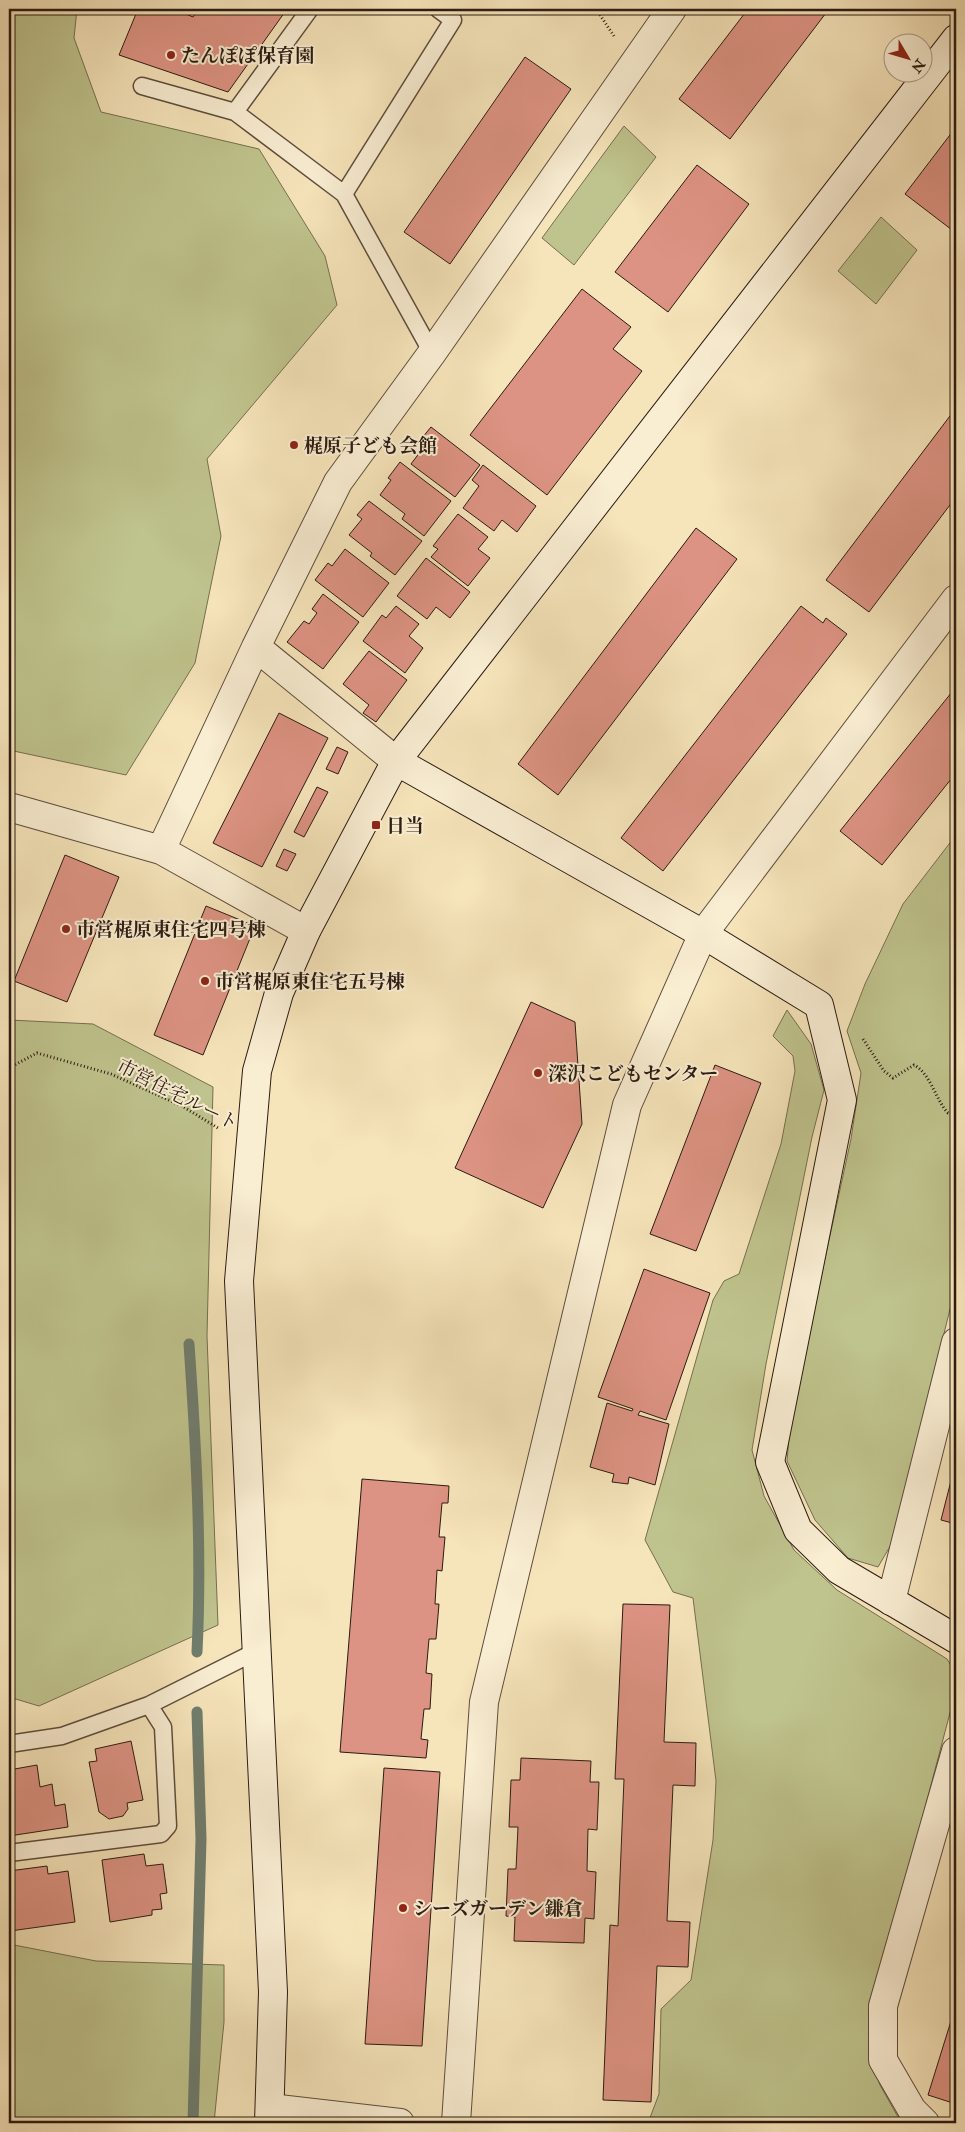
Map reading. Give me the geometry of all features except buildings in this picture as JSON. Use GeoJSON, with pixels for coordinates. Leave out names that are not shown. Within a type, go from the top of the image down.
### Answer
{"type":"FeatureCollection","features":[{"type":"Feature","properties":{"kind":"street"},"geometry":{"type":"LineString","coordinates":[[161,850],[256,647],[338,482],[432,353],[672,9]]}},
{"type":"Feature","properties":{"kind":"street"},"geometry":{"type":"LineString","coordinates":[[400,2123],[269,2116],[273,1992],[239,1281],[249,1146],[258,1071],[279,993],[306,931],[396,761],[956,39]]}},
{"type":"Feature","properties":{"kind":"street"},"geometry":{"type":"LineString","coordinates":[[456,2123],[484,1702],[627,1105],[703,934],[956,599]]}},
{"type":"Feature","properties":{"kind":"street"},"geometry":{"type":"LineString","coordinates":[[256,647],[396,761],[703,934],[819,1006],[842,1100],[770,1462],[798,1530],[839,1570],[956,1639]]}},
{"type":"Feature","properties":{"kind":"street"},"geometry":{"type":"LineString","coordinates":[[9,807],[161,850],[306,931]]}},
{"type":"Feature","properties":{"kind":"street"},"geometry":{"type":"LineString","coordinates":[[890,1601],[956,1342]]}},
{"type":"Feature","properties":{"kind":"street"},"geometry":{"type":"LineString","coordinates":[[925,2123],[912,2110],[883,2060],[883,2006],[956,1751]]}},
{"type":"Feature","properties":{"kind":"lane"},"geometry":{"type":"LineString","coordinates":[[235,112],[310,9]]}},
{"type":"Feature","properties":{"kind":"lane"},"geometry":{"type":"LineString","coordinates":[[344,194],[453,20],[438,9]]}},
{"type":"Feature","properties":{"kind":"lane"},"geometry":{"type":"LineString","coordinates":[[142,86],[235,112],[344,194],[432,353]]}},
{"type":"Feature","properties":{"kind":"lane"},"geometry":{"type":"LineString","coordinates":[[9,1744],[62,1736],[149,1705],[257,1650]]}},
{"type":"Feature","properties":{"kind":"lane"},"geometry":{"type":"LineString","coordinates":[[9,1853],[161,1834],[168,1826],[163,1727],[149,1705]]}},
{"type":"Feature","properties":{"kind":"path"},"geometry":{"type":"LineString","coordinates":[[861,1034],[884,1071],[893,1078],[914,1065],[923,1070],[939,1103],[948,1113],[956,1113]]}},
{"type":"Feature","properties":{"kind":"path","name":"市営住宅ルート"},"geometry":{"type":"LineString","coordinates":[[9,1068],[37,1053],[110,1074],[182,1106],[249,1146]]}},
{"type":"Feature","properties":{"kind":"green space"},"geometry":{"type":"Polygon","coordinates":[[[9,9],[77,9],[74,38],[101,112],[259,149],[325,256],[337,305],[207,459],[221,536],[195,663],[126,775],[9,750],[9,9]]]}},
{"type":"Feature","properties":{"kind":"green space"},"geometry":{"type":"Polygon","coordinates":[[[624,126],[656,157],[574,265],[542,238],[624,126]]]}},
{"type":"Feature","properties":{"kind":"green space"},"geometry":{"type":"Polygon","coordinates":[[[881,217],[917,250],[876,304],[838,271],[881,217]]]}},
{"type":"Feature","properties":{"kind":"green space"},"geometry":{"type":"Polygon","coordinates":[[[956,835],[956,1285],[892,1543],[878,1567],[848,1558],[815,1520],[787,1461],[791,1415],[851,1139],[861,1073],[847,1031],[865,984],[903,904],[956,835]]]}},
{"type":"Feature","properties":{"kind":"green space"},"geometry":{"type":"Polygon","coordinates":[[[787,1010],[811,1044],[824,1090],[812,1137],[766,1364],[752,1450],[764,1496],[794,1550],[837,1590],[947,1659],[956,1673],[956,1690],[882,1971],[872,2060],[880,2085],[898,2117],[905,2123],[648,2123],[659,2094],[661,2009],[691,1980],[713,1840],[716,1781],[693,1598],[673,1592],[645,1540],[713,1300],[724,1281],[739,1274],[781,1144],[795,1071],[793,1056],[773,1036],[787,1010]]]}},
{"type":"Feature","properties":{"kind":"green space"},"geometry":{"type":"Polygon","coordinates":[[[9,1020],[93,1024],[213,1087],[207,1336],[218,1625],[39,1706],[9,1697],[9,1020]]]}},
{"type":"Feature","properties":{"kind":"green space"},"geometry":{"type":"Polygon","coordinates":[[[9,1944],[96,1961],[224,1965],[224,2022],[214,2123],[9,2123],[9,1944]]]}},
{"type":"Feature","properties":{"kind":"waterway"},"geometry":{"type":"LineString","coordinates":[[189,1344],[199,1537],[197,1652]]}},
{"type":"Feature","properties":{"kind":"waterway"},"geometry":{"type":"LineString","coordinates":[[193,2123],[201,1839],[197,1712]]}},
{"type":"Feature","properties":{"kind":"place","name":"たんぽぽ保育園"},"geometry":{"type":"Point","coordinates":[171,55]}},
{"type":"Feature","properties":{"kind":"place","name":"梶原子ども会館"},"geometry":{"type":"Point","coordinates":[294,445]}},
{"type":"Feature","properties":{"kind":"place","name":"日当"},"geometry":{"type":"Point","coordinates":[376,825]}},
{"type":"Feature","properties":{"kind":"place","name":"市営梶原東住宅四号棟"},"geometry":{"type":"Point","coordinates":[66,929]}},
{"type":"Feature","properties":{"kind":"place","name":"市営梶原東住宅五号棟"},"geometry":{"type":"Point","coordinates":[205,981]}},
{"type":"Feature","properties":{"kind":"place","name":"深沢こどもセンター"},"geometry":{"type":"Point","coordinates":[538,1073]}},
{"type":"Feature","properties":{"kind":"place","name":"シーズガーデン鎌倉"},"geometry":{"type":"Point","coordinates":[403,1908]}}]}
